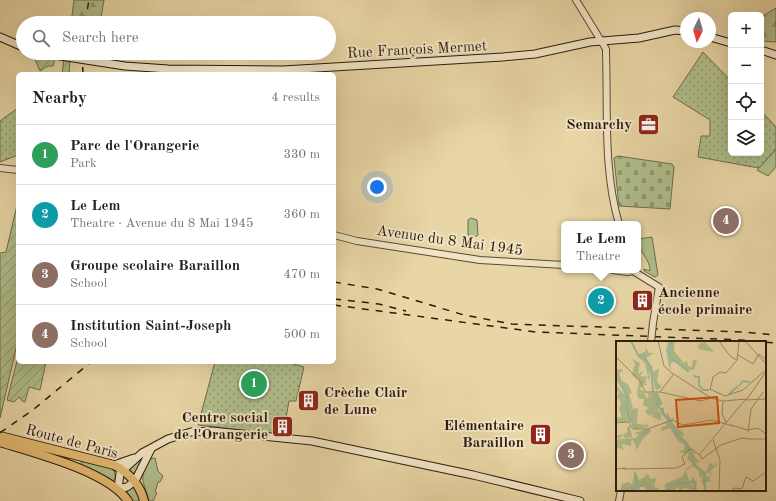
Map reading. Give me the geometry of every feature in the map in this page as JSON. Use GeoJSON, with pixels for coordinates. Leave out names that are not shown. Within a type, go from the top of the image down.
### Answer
{"type":"FeatureCollection","features":[{"type":"Feature","properties":{"kind":"main road","name":"Rue François Mermet"},"geometry":{"type":"LineString","coordinates":[[93,60],[153,68],[283,70],[535,54],[590,42],[639,38],[675,30],[680,31]]}},
{"type":"Feature","properties":{"kind":"main road"},"geometry":{"type":"LineString","coordinates":[[0,37],[16,43]]}},
{"type":"Feature","properties":{"kind":"main road"},"geometry":{"type":"LineString","coordinates":[[716,39],[728,42]]}},
{"type":"Feature","properties":{"kind":"main road"},"geometry":{"type":"LineString","coordinates":[[764,51],[776,55]]}},
{"type":"Feature","properties":{"kind":"main road"},"geometry":{"type":"LineString","coordinates":[[151,449],[135,481],[127,487],[118,489],[119,476],[123,470],[136,458],[151,449],[168,439],[191,432],[212,431],[305,440],[443,468],[580,501]]}},
{"type":"Feature","properties":{"kind":"main road","name":"Route de Paris"},"geometry":{"type":"LineString","coordinates":[[0,436],[41,451],[90,473],[118,489],[128,501]]}},
{"type":"Feature","properties":{"kind":"main road","name":"Route de Paris"},"geometry":{"type":"LineString","coordinates":[[0,442],[114,465],[123,470],[135,481],[140,489],[144,501]]}},
{"type":"Feature","properties":{"kind":"main road"},"geometry":{"type":"LineString","coordinates":[[114,465],[136,458]]}},
{"type":"Feature","properties":{"kind":"street"},"geometry":{"type":"LineString","coordinates":[[576,0],[601,42],[606,54],[610,162],[614,204],[618,221]]}},
{"type":"Feature","properties":{"kind":"street"},"geometry":{"type":"LineString","coordinates":[[0,168],[16,170]]}},
{"type":"Feature","properties":{"kind":"street","name":"Avenue du 8 Mai 1945"},"geometry":{"type":"LineString","coordinates":[[336,236],[480,260],[561,265]]}},
{"type":"Feature","properties":{"kind":"street"},"geometry":{"type":"LineString","coordinates":[[637,273],[659,287],[651,341]]}},
{"type":"Feature","properties":{"kind":"street"},"geometry":{"type":"LineString","coordinates":[[619,501],[621,491]]}},
{"type":"Feature","properties":{"kind":"green space"},"geometry":{"type":"Polygon","coordinates":[[[74,0],[104,0],[101,16],[72,16],[74,0]]]}},
{"type":"Feature","properties":{"kind":"green space"},"geometry":{"type":"Polygon","coordinates":[[[776,8],[776,42],[764,41],[764,15],[776,8]]]}},
{"type":"Feature","properties":{"kind":"green space"},"geometry":{"type":"Polygon","coordinates":[[[703,52],[728,78],[728,156],[764,156],[764,114],[776,127],[776,149],[759,168],[698,157],[701,136],[710,136],[710,120],[673,97],[703,52]]]}},
{"type":"Feature","properties":{"kind":"green space"},"geometry":{"type":"Polygon","coordinates":[[[35,60],[54,60],[53,66],[48,66],[40,71],[35,60]]]}},
{"type":"Feature","properties":{"kind":"green space"},"geometry":{"type":"Polygon","coordinates":[[[64,60],[70,60],[69,72],[62,72],[64,60]]]}},
{"type":"Feature","properties":{"kind":"green space"},"geometry":{"type":"Polygon","coordinates":[[[16,109],[16,156],[0,162],[0,121],[16,109]]]}},
{"type":"Feature","properties":{"kind":"green space"},"geometry":{"type":"Polygon","coordinates":[[[776,149],[776,167],[768,176],[757,170],[776,149]]]}},
{"type":"Feature","properties":{"kind":"green space"},"geometry":{"type":"Polygon","coordinates":[[[618,156],[672,164],[674,167],[670,209],[619,206],[614,158],[618,156]]]}},
{"type":"Feature","properties":{"kind":"green space"},"geometry":{"type":"Polygon","coordinates":[[[16,210],[16,349],[0,418],[0,253],[6,252],[16,210]]]}},
{"type":"Feature","properties":{"kind":"green space"},"geometry":{"type":"Polygon","coordinates":[[[471,218],[477,220],[478,235],[473,238],[468,235],[468,220],[471,218]]]}},
{"type":"Feature","properties":{"kind":"green space"},"geometry":{"type":"Polygon","coordinates":[[[652,237],[658,275],[655,277],[644,271],[644,269],[650,271],[648,262],[641,250],[641,239],[652,237]]]}},
{"type":"Feature","properties":{"kind":"green space"},"geometry":{"type":"Polygon","coordinates":[[[16,364],[46,364],[40,390],[29,387],[25,402],[19,397],[14,402],[7,400],[16,364]]]}},
{"type":"Feature","properties":{"kind":"green space"},"geometry":{"type":"Polygon","coordinates":[[[214,364],[294,364],[304,367],[296,401],[289,401],[283,435],[198,425],[214,364]]]}},
{"type":"Feature","properties":{"kind":"green space"},"geometry":{"type":"Polygon","coordinates":[[[143,456],[144,457],[134,475],[128,469],[143,456]]]}},
{"type":"Feature","properties":{"kind":"green space"},"geometry":{"type":"Polygon","coordinates":[[[155,458],[158,471],[163,476],[160,482],[158,482],[155,492],[157,493],[153,501],[149,501],[143,476],[149,459],[155,458]]]}},
{"type":"Feature","properties":{"kind":"green space"},"geometry":{"type":"Polygon","coordinates":[[[82,461],[112,468],[115,478],[113,481],[80,466],[82,461]]]}},
{"type":"Feature","properties":{"kind":"green space"},"geometry":{"type":"Polygon","coordinates":[[[135,486],[141,501],[133,501],[126,491],[135,486]]]}},
{"type":"Feature","properties":{"kind":"railway"},"geometry":{"type":"LineString","coordinates":[[86,16],[89,0]]}},
{"type":"Feature","properties":{"kind":"railway"},"geometry":{"type":"LineString","coordinates":[[82,60],[83,72]]}},
{"type":"Feature","properties":{"kind":"railway"},"geometry":{"type":"LineString","coordinates":[[336,282],[377,289],[464,315],[512,324],[743,332],[776,335]]}},
{"type":"Feature","properties":{"kind":"railway"},"geometry":{"type":"LineString","coordinates":[[336,299],[379,304],[406,311]]}},
{"type":"Feature","properties":{"kind":"railway"},"geometry":{"type":"LineString","coordinates":[[336,305],[536,332],[753,341]]}},
{"type":"Feature","properties":{"kind":"railway"},"geometry":{"type":"LineString","coordinates":[[766,342],[776,343]]}},
{"type":"Feature","properties":{"kind":"railway"},"geometry":{"type":"LineString","coordinates":[[0,433],[34,409],[89,364]]}},
{"type":"Feature","properties":{"kind":"place","name":"Semarchy"},"geometry":{"type":"Point","coordinates":[648,124]}},
{"type":"Feature","properties":{"kind":"place","name":"Institution Saint-Joseph"},"geometry":{"type":"Point","coordinates":[726,221]}},
{"type":"Feature","properties":{"kind":"place","name":"Le Lem"},"geometry":{"type":"Point","coordinates":[601,301]}},
{"type":"Feature","properties":{"kind":"place","name":"Ancienne école primaire"},"geometry":{"type":"Point","coordinates":[642,301]}},
{"type":"Feature","properties":{"kind":"place","name":"Parc de l'Orangerie"},"geometry":{"type":"Point","coordinates":[254,384]}},
{"type":"Feature","properties":{"kind":"place","name":"Crèche Clair de Lune"},"geometry":{"type":"Point","coordinates":[309,401]}},
{"type":"Feature","properties":{"kind":"place","name":"Centre social de l'Orangerie"},"geometry":{"type":"Point","coordinates":[283,426]}},
{"type":"Feature","properties":{"kind":"place","name":"Elémentaire Baraillon"},"geometry":{"type":"Point","coordinates":[540,434]}},
{"type":"Feature","properties":{"kind":"place","name":"Groupe scolaire Baraillon"},"geometry":{"type":"Point","coordinates":[571,455]}}]}
